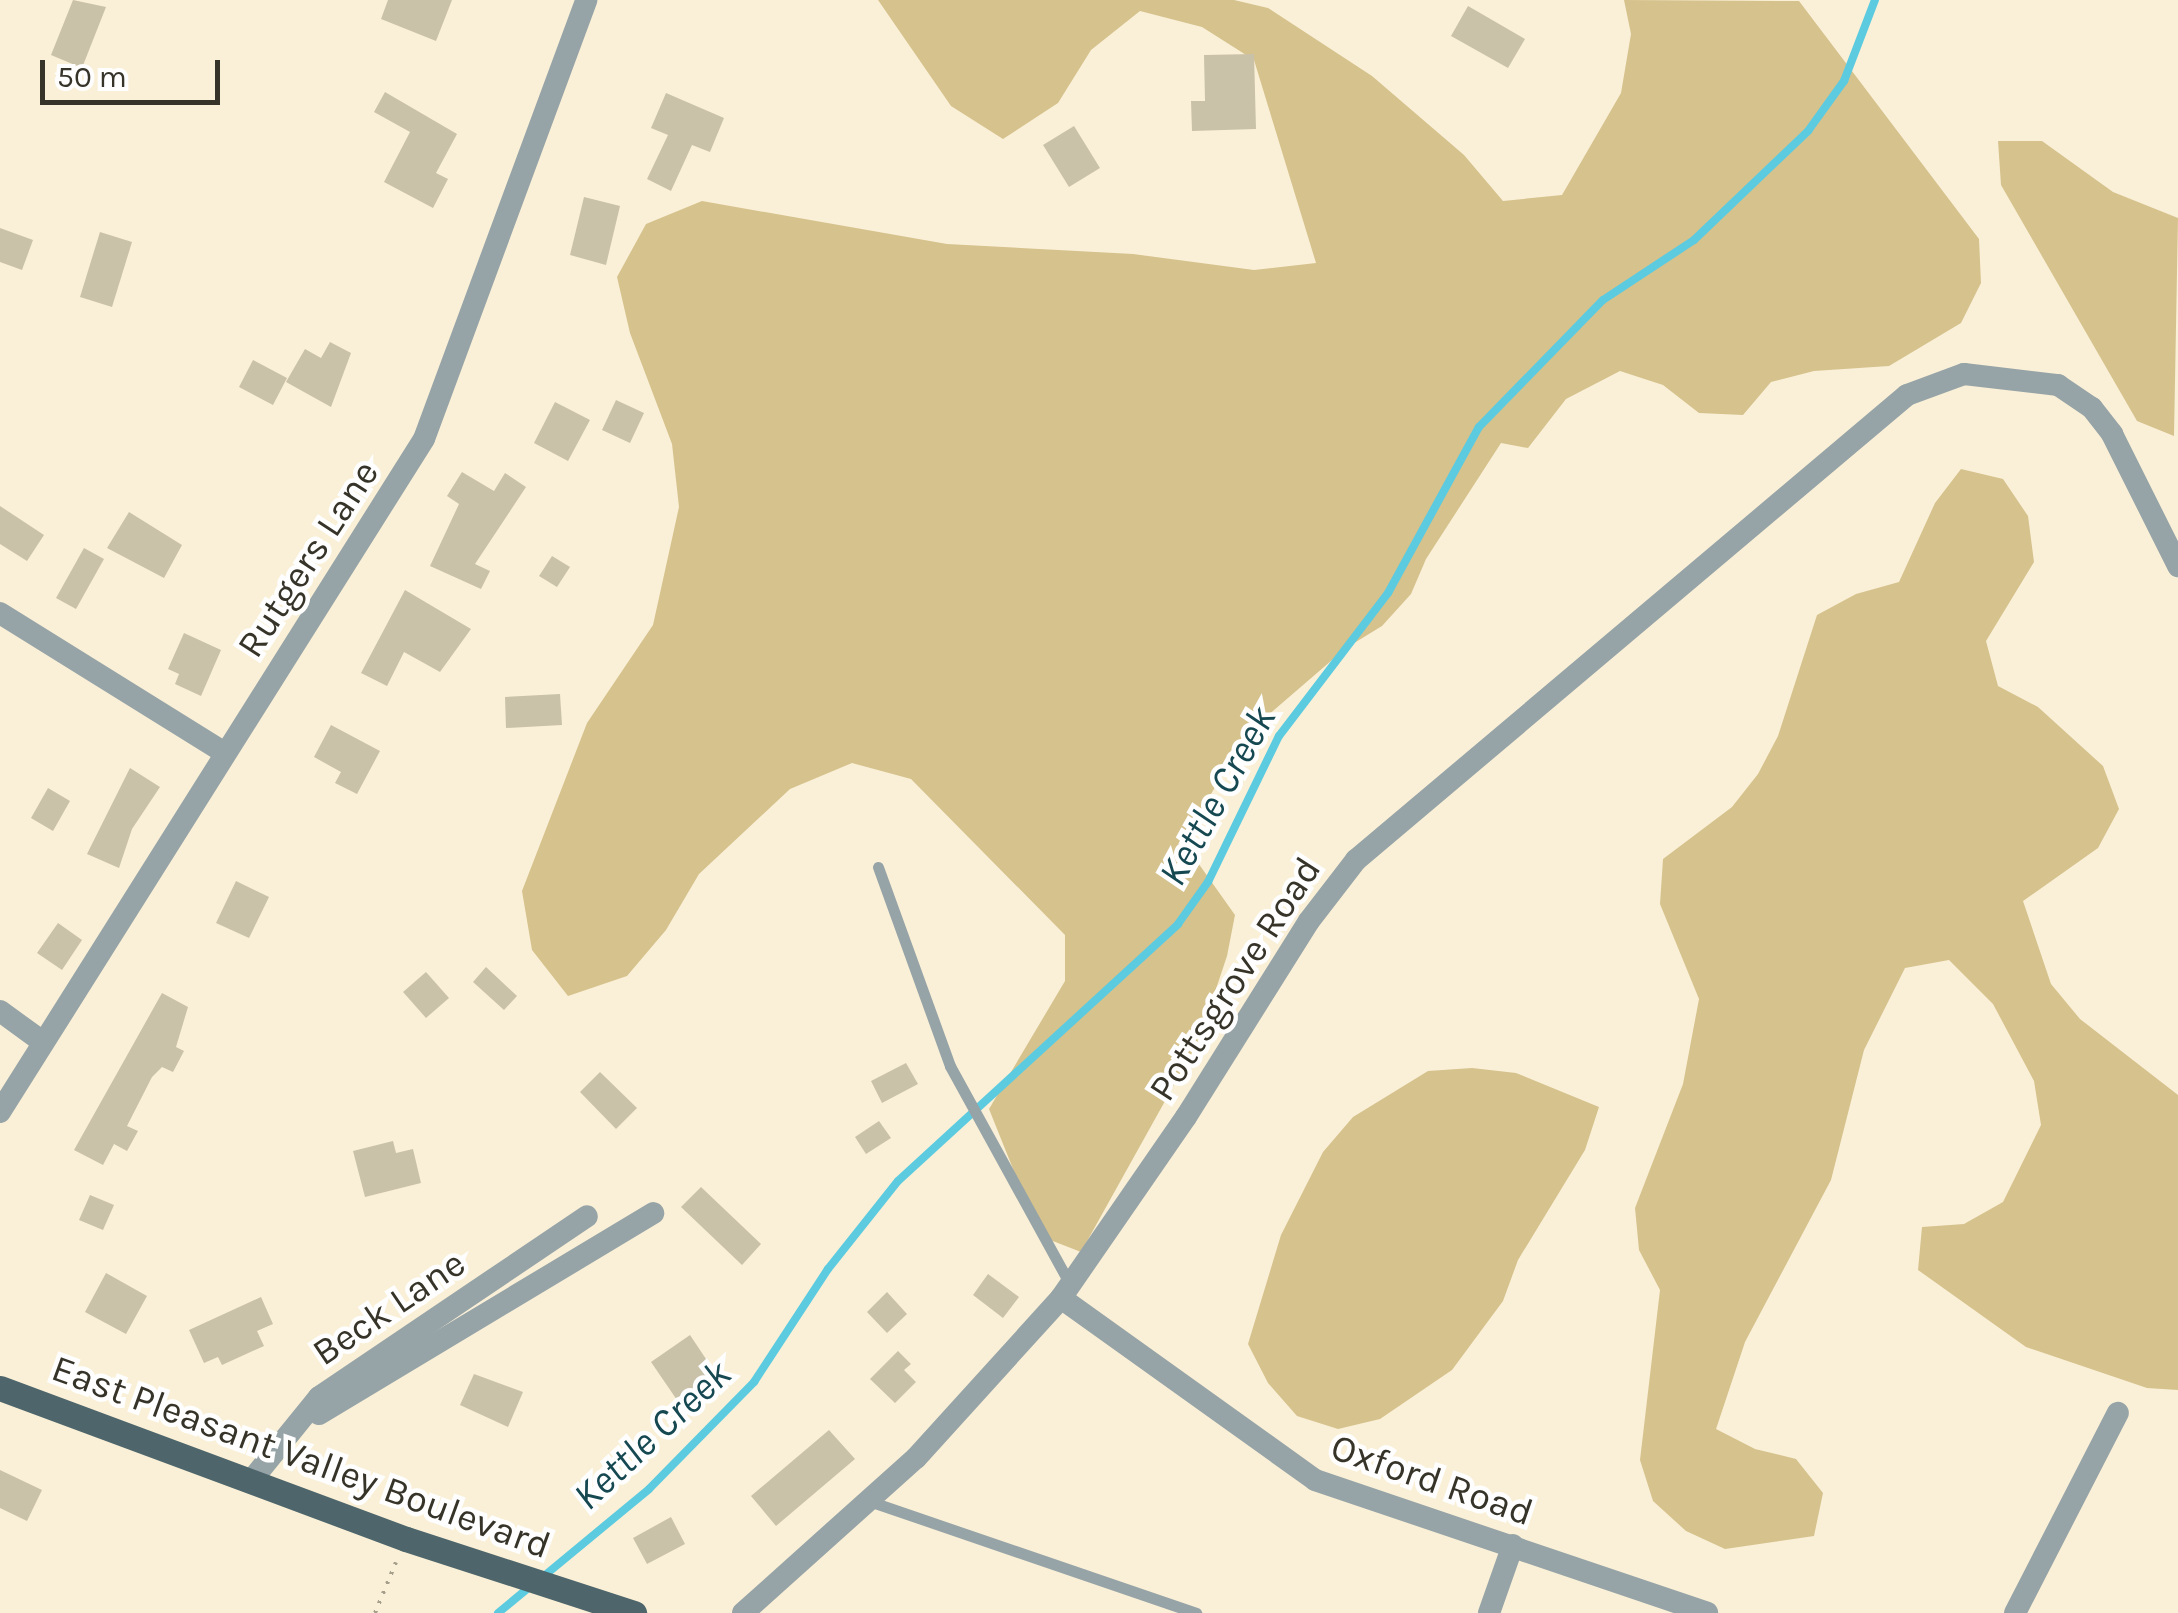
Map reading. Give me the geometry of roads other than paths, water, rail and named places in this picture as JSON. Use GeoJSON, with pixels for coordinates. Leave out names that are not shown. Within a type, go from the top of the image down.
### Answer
{"type":"FeatureCollection","features":[{"type":"Feature","properties":{"kind":"main road","name":"East Pleasant Valley Boulevard"},"geometry":{"type":"LineString","coordinates":[[0,1388],[406,1539],[634,1613]]}},
{"type":"Feature","properties":{"kind":"street","name":"Rutgers Lane"},"geometry":{"type":"LineString","coordinates":[[0,1112],[40,1040],[424,439],[586,0]]}},
{"type":"Feature","properties":{"kind":"street","name":"Pottsgrove Road"},"geometry":{"type":"LineString","coordinates":[[744,1613],[869,1502],[964,1409],[1065,1292],[1186,1117],[1308,921],[1382,835],[1896,403],[1936,382],[2006,374],[2058,385],[2092,408],[2136,477],[2178,566]]}},
{"type":"Feature","properties":{"kind":"street"},"geometry":{"type":"LineString","coordinates":[[0,613],[225,753]]}},
{"type":"Feature","properties":{"kind":"street"},"geometry":{"type":"LineString","coordinates":[[0,1011],[40,1040]]}},
{"type":"Feature","properties":{"kind":"street"},"geometry":{"type":"LineString","coordinates":[[292,1433],[653,1213]]}},
{"type":"Feature","properties":{"kind":"street","name":"Beck Lane"},"geometry":{"type":"LineString","coordinates":[[251,1480],[319,1397],[587,1216]]}},
{"type":"Feature","properties":{"kind":"street","name":"Oxford Road"},"geometry":{"type":"LineString","coordinates":[[1065,1292],[1315,1480],[1706,1613]]}},
{"type":"Feature","properties":{"kind":"street"},"geometry":{"type":"LineString","coordinates":[[2015,1613],[2118,1413]]}},
{"type":"Feature","properties":{"kind":"street"},"geometry":{"type":"LineString","coordinates":[[1489,1613],[1513,1546]]}},
{"type":"Feature","properties":{"kind":"lane","name":"Oxford Road"},"geometry":{"type":"LineString","coordinates":[[878,867],[964,1092],[1065,1292]]}},
{"type":"Feature","properties":{"kind":"lane"},"geometry":{"type":"LineString","coordinates":[[869,1502],[1196,1613]]}},
{"type":"Feature","properties":{"kind":"waterway","name":"Kettle Creek"},"geometry":{"type":"LineString","coordinates":[[544,1576],[649,1489],[754,1382],[828,1269],[898,1181],[1178,924],[1208,882],[1279,736],[1388,593],[1479,427],[1603,300],[1694,240],[1808,131],[1844,81],[1875,0]]}},
{"type":"Feature","properties":{"kind":"waterway","name":"Kettle Creek"},"geometry":{"type":"LineString","coordinates":[[498,1613],[533,1584]]}}]}
